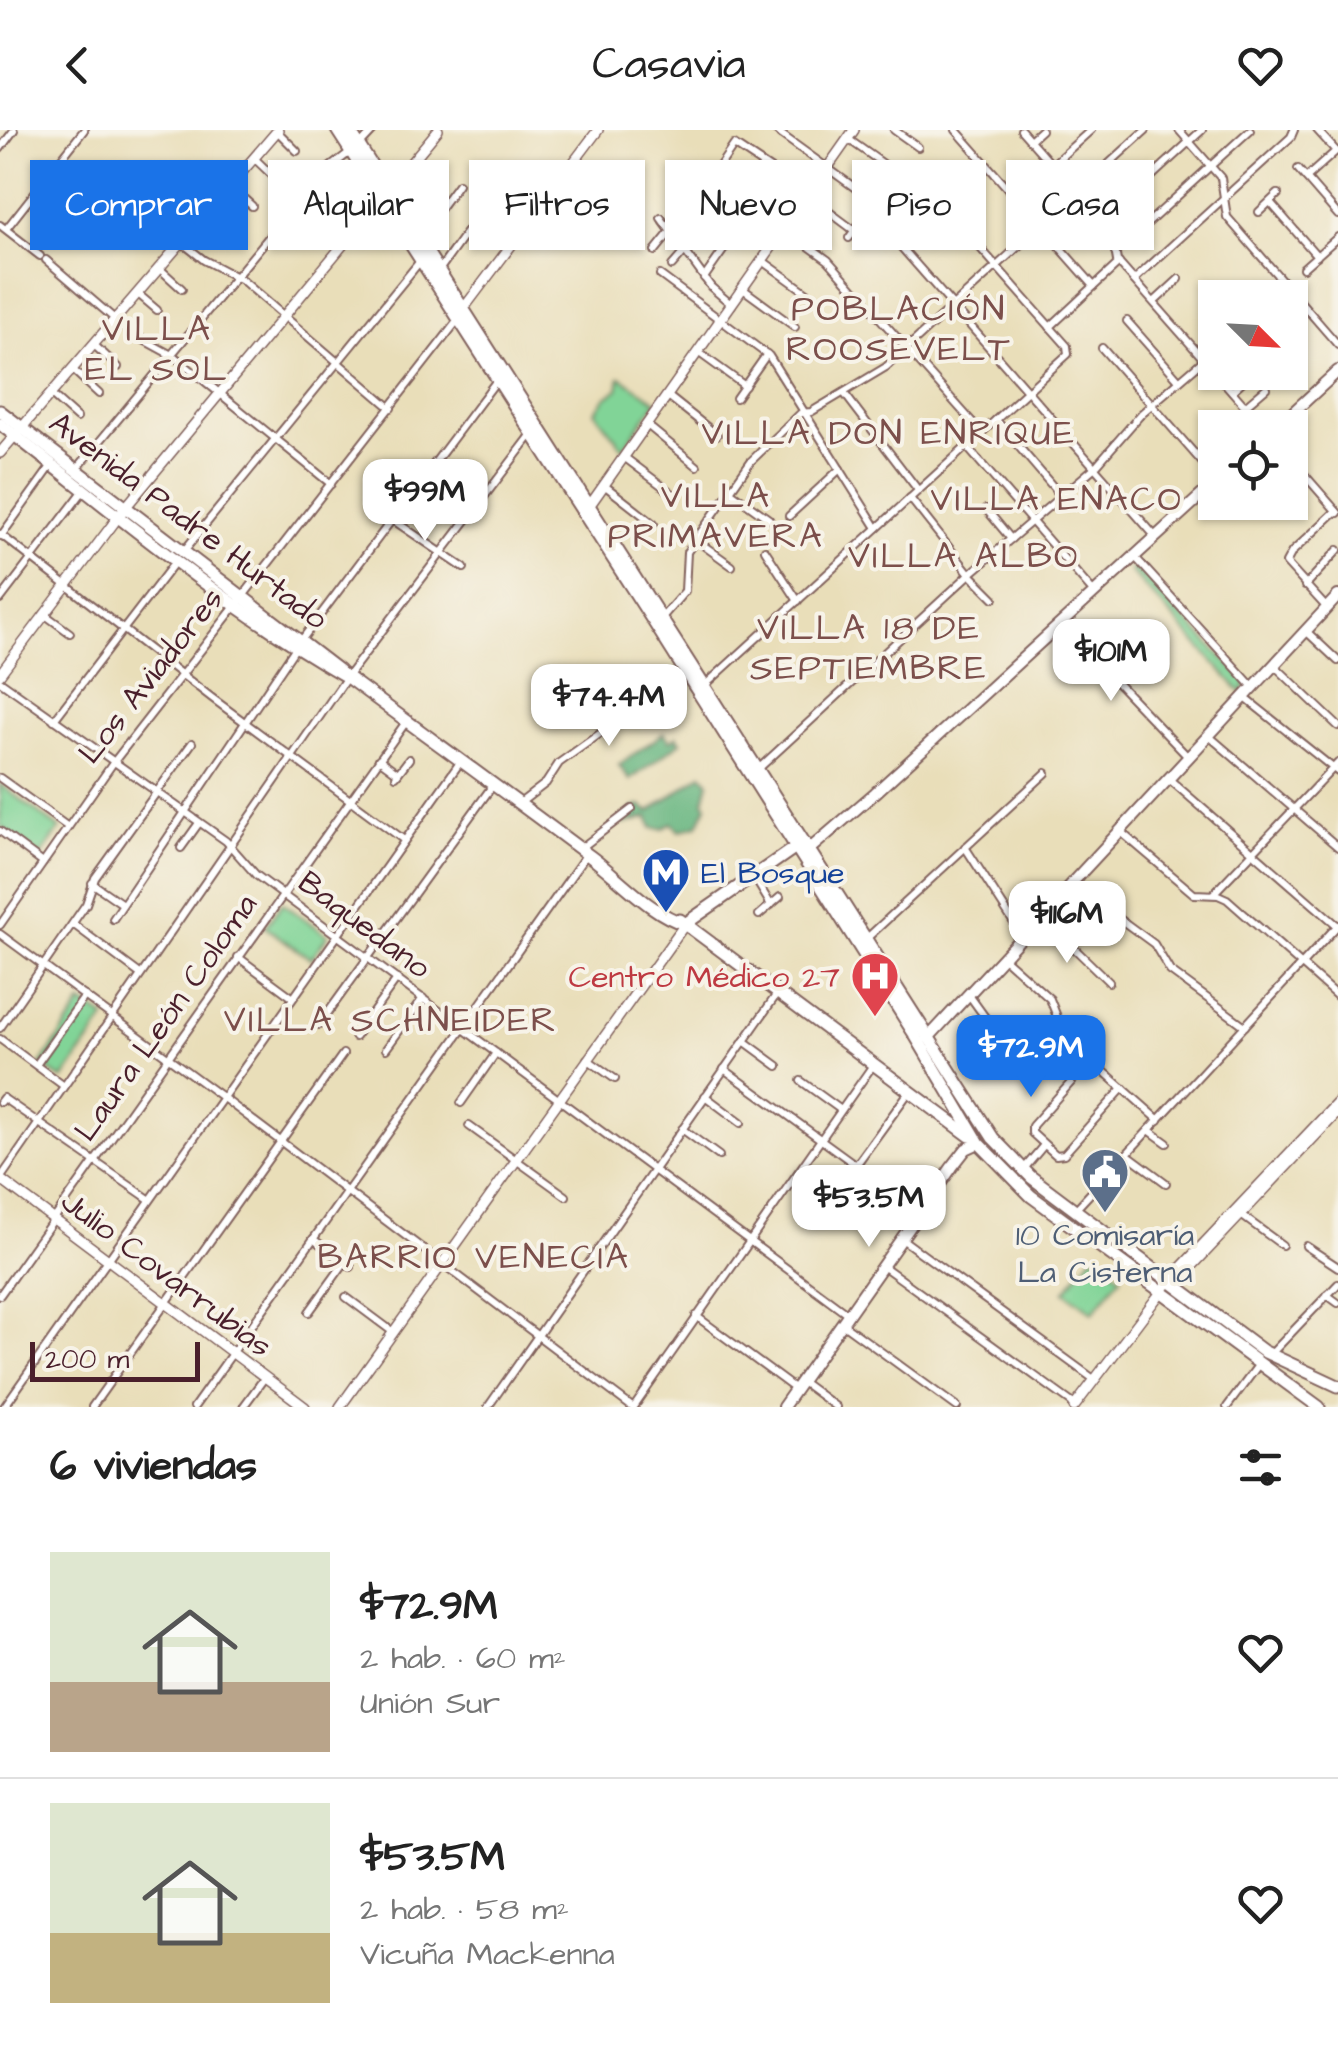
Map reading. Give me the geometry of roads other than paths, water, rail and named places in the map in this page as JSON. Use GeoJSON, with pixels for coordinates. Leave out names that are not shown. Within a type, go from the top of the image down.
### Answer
{"type":"FeatureCollection","features":[{"type":"Feature","properties":{"kind":"main road"},"geometry":{"type":"LineString","coordinates":[[337,130],[362,160]]}},
{"type":"Feature","properties":{"kind":"main road"},"geometry":{"type":"LineString","coordinates":[[349,130],[355,149]]}},
{"type":"Feature","properties":{"kind":"main road"},"geometry":{"type":"LineString","coordinates":[[420,250],[922,1037],[984,1125],[1024,1170],[1171,1282],[1319,1407]]}},
{"type":"Feature","properties":{"kind":"main road"},"geometry":{"type":"LineString","coordinates":[[422,250],[439,270],[497,379],[538,434]]}},
{"type":"Feature","properties":{"kind":"main road"},"geometry":{"type":"LineString","coordinates":[[1296,410],[1338,371]]}},
{"type":"Feature","properties":{"kind":"main road","name":"Avenida Padre Hurtado"},"geometry":{"type":"LineString","coordinates":[[0,412],[53,464],[122,511]]}},
{"type":"Feature","properties":{"kind":"main road","name":"Avenida Padre Hurtado"},"geometry":{"type":"LineString","coordinates":[[0,424],[18,431],[76,470],[122,511],[298,644],[979,1143]]}},
{"type":"Feature","properties":{"kind":"main road"},"geometry":{"type":"LineString","coordinates":[[684,924],[753,876],[803,849],[1061,624],[1198,496]]}},
{"type":"Feature","properties":{"kind":"main road"},"geometry":{"type":"LineString","coordinates":[[922,1037],[1004,958],[1338,596]]}},
{"type":"Feature","properties":{"kind":"main road"},"geometry":{"type":"LineString","coordinates":[[659,621],[686,672],[702,689]]}},
{"type":"Feature","properties":{"kind":"main road"},"geometry":{"type":"LineString","coordinates":[[803,849],[866,938],[979,1143],[1024,1190],[1162,1294],[1265,1359],[1337,1384]]}},
{"type":"Feature","properties":{"kind":"main road"},"geometry":{"type":"LineString","coordinates":[[782,1407],[963,1152],[979,1143],[1005,1152]]}},
{"type":"Feature","properties":{"kind":"street"},"geometry":{"type":"LineString","coordinates":[[0,148],[14,130]]}},
{"type":"Feature","properties":{"kind":"street"},"geometry":{"type":"LineString","coordinates":[[84,130],[3,227],[136,336],[172,354],[331,484]]}},
{"type":"Feature","properties":{"kind":"street"},"geometry":{"type":"LineString","coordinates":[[248,165],[278,130],[297,151]]}},
{"type":"Feature","properties":{"kind":"street"},"geometry":{"type":"LineString","coordinates":[[76,470],[320,175],[374,130]]}},
{"type":"Feature","properties":{"kind":"street"},"geometry":{"type":"LineString","coordinates":[[414,160],[438,130]]}},
{"type":"Feature","properties":{"kind":"street"},"geometry":{"type":"LineString","coordinates":[[775,130],[818,160]]}},
{"type":"Feature","properties":{"kind":"street"},"geometry":{"type":"LineString","coordinates":[[894,130],[918,147]]}},
{"type":"Feature","properties":{"kind":"street"},"geometry":{"type":"LineString","coordinates":[[956,130],[1006,186]]}},
{"type":"Feature","properties":{"kind":"street"},"geometry":{"type":"LineString","coordinates":[[1021,130],[1047,160]]}},
{"type":"Feature","properties":{"kind":"street"},"geometry":{"type":"LineString","coordinates":[[1030,140],[1042,130]]}},
{"type":"Feature","properties":{"kind":"street"},"geometry":{"type":"LineString","coordinates":[[1058,160],[1091,130]]}},
{"type":"Feature","properties":{"kind":"street"},"geometry":{"type":"LineString","coordinates":[[1113,160],[1146,130]]}},
{"type":"Feature","properties":{"kind":"street"},"geometry":{"type":"LineString","coordinates":[[1179,130],[1221,178],[1227,218],[1338,345]]}},
{"type":"Feature","properties":{"kind":"street"},"geometry":{"type":"LineString","coordinates":[[1154,174],[1202,130]]}},
{"type":"Feature","properties":{"kind":"street"},"geometry":{"type":"LineString","coordinates":[[1114,254],[1250,130]]}},
{"type":"Feature","properties":{"kind":"street"},"geometry":{"type":"LineString","coordinates":[[1134,280],[1291,137],[1294,130]]}},
{"type":"Feature","properties":{"kind":"street"},"geometry":{"type":"LineString","coordinates":[[1306,178],[1337,152],[1316,130]]}},
{"type":"Feature","properties":{"kind":"street"},"geometry":{"type":"LineString","coordinates":[[461,313],[596,131]]}},
{"type":"Feature","properties":{"kind":"street"},"geometry":{"type":"LineString","coordinates":[[832,161],[850,133],[882,160]]}},
{"type":"Feature","properties":{"kind":"street"},"geometry":{"type":"LineString","coordinates":[[724,160],[734,145],[757,160]]}},
{"type":"Feature","properties":{"kind":"street"},"geometry":{"type":"LineString","coordinates":[[254,158],[268,171]]}},
{"type":"Feature","properties":{"kind":"street"},"geometry":{"type":"LineString","coordinates":[[1298,169],[1338,214]]}},
{"type":"Feature","properties":{"kind":"street"},"geometry":{"type":"LineString","coordinates":[[449,196],[458,184]]}},
{"type":"Feature","properties":{"kind":"street"},"geometry":{"type":"LineString","coordinates":[[1259,212],[1278,194]]}},
{"type":"Feature","properties":{"kind":"street"},"geometry":{"type":"LineString","coordinates":[[248,202],[252,206]]}},
{"type":"Feature","properties":{"kind":"street"},"geometry":{"type":"LineString","coordinates":[[1270,202],[1317,256]]}},
{"type":"Feature","properties":{"kind":"street"},"geometry":{"type":"LineString","coordinates":[[661,218],[665,224]]}},
{"type":"Feature","properties":{"kind":"street"},"geometry":{"type":"LineString","coordinates":[[439,270],[469,228]]}},
{"type":"Feature","properties":{"kind":"street"},"geometry":{"type":"LineString","coordinates":[[849,238],[852,234]]}},
{"type":"Feature","properties":{"kind":"street"},"geometry":{"type":"LineString","coordinates":[[1303,268],[1338,237]]}},
{"type":"Feature","properties":{"kind":"street"},"geometry":{"type":"LineString","coordinates":[[654,251],[665,239]]}},
{"type":"Feature","properties":{"kind":"street"},"geometry":{"type":"LineString","coordinates":[[0,452],[174,250]]}},
{"type":"Feature","properties":{"kind":"street"},"geometry":{"type":"LineString","coordinates":[[191,250],[236,276],[391,408]]}},
{"type":"Feature","properties":{"kind":"street"},"geometry":{"type":"LineString","coordinates":[[0,677],[122,511],[338,250]]}},
{"type":"Feature","properties":{"kind":"street"},"geometry":{"type":"LineString","coordinates":[[704,278],[724,250]]}},
{"type":"Feature","properties":{"kind":"street"},"geometry":{"type":"LineString","coordinates":[[584,504],[604,485],[771,250]]}},
{"type":"Feature","properties":{"kind":"street"},"geometry":{"type":"LineString","coordinates":[[814,250],[833,265],[982,433]]}},
{"type":"Feature","properties":{"kind":"street"},"geometry":{"type":"LineString","coordinates":[[904,250],[1156,537]]}},
{"type":"Feature","properties":{"kind":"street"},"geometry":{"type":"LineString","coordinates":[[702,689],[1068,352],[981,250]]}},
{"type":"Feature","properties":{"kind":"street"},"geometry":{"type":"LineString","coordinates":[[659,621],[685,591],[685,558],[762,449],[801,413],[879,373],[1015,250]]}},
{"type":"Feature","properties":{"kind":"street"},"geometry":{"type":"LineString","coordinates":[[1062,250],[1094,286]]}},
{"type":"Feature","properties":{"kind":"street"},"geometry":{"type":"LineString","coordinates":[[1114,250],[1119,263],[1198,353]]}},
{"type":"Feature","properties":{"kind":"street"},"geometry":{"type":"LineString","coordinates":[[672,266],[684,251],[732,306]]}},
{"type":"Feature","properties":{"kind":"street"},"geometry":{"type":"LineString","coordinates":[[54,720],[180,556],[425,257]]}},
{"type":"Feature","properties":{"kind":"street"},"geometry":{"type":"LineString","coordinates":[[763,261],[813,296]]}},
{"type":"Feature","properties":{"kind":"street"},"geometry":{"type":"LineString","coordinates":[[1050,327],[1119,263]]}},
{"type":"Feature","properties":{"kind":"street"},"geometry":{"type":"LineString","coordinates":[[159,268],[182,289]]}},
{"type":"Feature","properties":{"kind":"street"},"geometry":{"type":"LineString","coordinates":[[660,275],[767,354],[877,528]]}},
{"type":"Feature","properties":{"kind":"street"},"geometry":{"type":"LineString","coordinates":[[1154,302],[1180,279]]}},
{"type":"Feature","properties":{"kind":"street"},"geometry":{"type":"LineString","coordinates":[[743,289],[795,327]]}},
{"type":"Feature","properties":{"kind":"street"},"geometry":{"type":"LineString","coordinates":[[137,293],[157,310]]}},
{"type":"Feature","properties":{"kind":"street","name":"Los Aviadores"},"geometry":{"type":"LineString","coordinates":[[0,925],[114,762],[461,313]]}},
{"type":"Feature","properties":{"kind":"street"},"geometry":{"type":"LineString","coordinates":[[1128,320],[1180,380]]}},
{"type":"Feature","properties":{"kind":"street"},"geometry":{"type":"LineString","coordinates":[[93,344],[118,367]]}},
{"type":"Feature","properties":{"kind":"street"},"geometry":{"type":"LineString","coordinates":[[1102,348],[1198,459]]}},
{"type":"Feature","properties":{"kind":"street"},"geometry":{"type":"LineString","coordinates":[[698,352],[744,386]]}},
{"type":"Feature","properties":{"kind":"street"},"geometry":{"type":"LineString","coordinates":[[736,398],[767,354]]}},
{"type":"Feature","properties":{"kind":"street"},"geometry":{"type":"LineString","coordinates":[[754,772],[970,574],[1095,467],[1152,404],[1198,365]]}},
{"type":"Feature","properties":{"kind":"street"},"geometry":{"type":"LineString","coordinates":[[72,368],[99,394]]}},
{"type":"Feature","properties":{"kind":"street"},"geometry":{"type":"LineString","coordinates":[[112,920],[298,644],[497,379]]}},
{"type":"Feature","properties":{"kind":"street"},"geometry":{"type":"LineString","coordinates":[[1245,406],[1264,390]]}},
{"type":"Feature","properties":{"kind":"street"},"geometry":{"type":"LineString","coordinates":[[1232,391],[1248,410]]}},
{"type":"Feature","properties":{"kind":"street"},"geometry":{"type":"LineString","coordinates":[[844,392],[918,490]]}},
{"type":"Feature","properties":{"kind":"street"},"geometry":{"type":"LineString","coordinates":[[50,394],[77,418]]}},
{"type":"Feature","properties":{"kind":"street"},"geometry":{"type":"LineString","coordinates":[[668,396],[717,435]]}},
{"type":"Feature","properties":{"kind":"street"},"geometry":{"type":"LineString","coordinates":[[996,420],[1061,496]]}},
{"type":"Feature","properties":{"kind":"street"},"geometry":{"type":"LineString","coordinates":[[646,426],[698,466]]}},
{"type":"Feature","properties":{"kind":"street"},"geometry":{"type":"LineString","coordinates":[[0,1179],[345,676],[538,434]]}},
{"type":"Feature","properties":{"kind":"street"},"geometry":{"type":"LineString","coordinates":[[967,447],[1094,593]]}},
{"type":"Feature","properties":{"kind":"street"},"geometry":{"type":"LineString","coordinates":[[624,457],[678,497]]}},
{"type":"Feature","properties":{"kind":"street"},"geometry":{"type":"LineString","coordinates":[[53,464],[0,536],[404,840]]}},
{"type":"Feature","properties":{"kind":"street"},"geometry":{"type":"LineString","coordinates":[[789,516],[840,469]]}},
{"type":"Feature","properties":{"kind":"street"},"geometry":{"type":"LineString","coordinates":[[1308,479],[1337,512],[1288,557],[1287,567],[1327,608]]}},
{"type":"Feature","properties":{"kind":"street"},"geometry":{"type":"LineString","coordinates":[[604,485],[654,524]]}},
{"type":"Feature","properties":{"kind":"street"},"geometry":{"type":"LineString","coordinates":[[0,600],[84,488]]}},
{"type":"Feature","properties":{"kind":"street"},"geometry":{"type":"LineString","coordinates":[[730,490],[769,520]]}},
{"type":"Feature","properties":{"kind":"street"},"geometry":{"type":"LineString","coordinates":[[910,498],[994,598]]}},
{"type":"Feature","properties":{"kind":"street"},"geometry":{"type":"LineString","coordinates":[[986,510],[1011,539]]}},
{"type":"Feature","properties":{"kind":"street"},"geometry":{"type":"LineString","coordinates":[[393,520],[464,568]]}},
{"type":"Feature","properties":{"kind":"street"},"geometry":{"type":"LineString","coordinates":[[696,540],[732,566]]}},
{"type":"Feature","properties":{"kind":"street"},"geometry":{"type":"LineString","coordinates":[[766,550],[798,601]]}},
{"type":"Feature","properties":{"kind":"street"},"geometry":{"type":"LineString","coordinates":[[1306,586],[1338,550]]}},
{"type":"Feature","properties":{"kind":"street"},"geometry":{"type":"LineString","coordinates":[[1134,557],[1254,688]]}},
{"type":"Feature","properties":{"kind":"street"},"geometry":{"type":"LineString","coordinates":[[44,614],[70,633]]}},
{"type":"Feature","properties":{"kind":"street"},"geometry":{"type":"LineString","coordinates":[[1061,624],[1189,758]]}},
{"type":"Feature","properties":{"kind":"street"},"geometry":{"type":"LineString","coordinates":[[1306,630],[1338,661]]}},
{"type":"Feature","properties":{"kind":"street"},"geometry":{"type":"LineString","coordinates":[[1274,665],[1338,726]]}},
{"type":"Feature","properties":{"kind":"street"},"geometry":{"type":"LineString","coordinates":[[519,803],[546,783],[559,763],[686,672]]}},
{"type":"Feature","properties":{"kind":"street","name":"Baquedano"},"geometry":{"type":"LineString","coordinates":[[0,677],[54,720],[230,844],[250,870],[750,1240],[957,1407]]}},
{"type":"Feature","properties":{"kind":"street"},"geometry":{"type":"LineString","coordinates":[[1212,894],[1336,767],[1244,697]]}},
{"type":"Feature","properties":{"kind":"street","name":"Laura León Coloma"},"geometry":{"type":"LineString","coordinates":[[0,1295],[407,721]]}},
{"type":"Feature","properties":{"kind":"street"},"geometry":{"type":"LineString","coordinates":[[1209,736],[1338,847]]}},
{"type":"Feature","properties":{"kind":"street"},"geometry":{"type":"LineString","coordinates":[[0,1028],[86,904],[92,883],[192,742]]}},
{"type":"Feature","properties":{"kind":"street"},"geometry":{"type":"LineString","coordinates":[[379,759],[397,775],[409,759]]}},
{"type":"Feature","properties":{"kind":"street"},"geometry":{"type":"LineString","coordinates":[[4,1405],[461,761]]}},
{"type":"Feature","properties":{"kind":"street"},"geometry":{"type":"LineString","coordinates":[[866,938],[1046,772]]}},
{"type":"Feature","properties":{"kind":"street"},"geometry":{"type":"LineString","coordinates":[[0,778],[68,827]]}},
{"type":"Feature","properties":{"kind":"street"},"geometry":{"type":"LineString","coordinates":[[1075,1210],[1338,926],[1168,779]]}},
{"type":"Feature","properties":{"kind":"street"},"geometry":{"type":"LineString","coordinates":[[320,1025],[494,784]]}},
{"type":"Feature","properties":{"kind":"street"},"geometry":{"type":"LineString","coordinates":[[194,1407],[583,851],[632,809]]}},
{"type":"Feature","properties":{"kind":"street"},"geometry":{"type":"LineString","coordinates":[[181,848],[200,822]]}},
{"type":"Feature","properties":{"kind":"street"},"geometry":{"type":"LineString","coordinates":[[0,831],[43,863]]}},
{"type":"Feature","properties":{"kind":"street"},"geometry":{"type":"LineString","coordinates":[[1120,832],[1192,892],[1224,897],[1338,997]]}},
{"type":"Feature","properties":{"kind":"street"},"geometry":{"type":"LineString","coordinates":[[964,848],[1023,936]]}},
{"type":"Feature","properties":{"kind":"street"},"geometry":{"type":"LineString","coordinates":[[753,876],[770,905]]}},
{"type":"Feature","properties":{"kind":"street"},"geometry":{"type":"LineString","coordinates":[[92,883],[121,904]]}},
{"type":"Feature","properties":{"kind":"street"},"geometry":{"type":"LineString","coordinates":[[1072,884],[1154,944],[1170,971],[1245,1026]]}},
{"type":"Feature","properties":{"kind":"street"},"geometry":{"type":"LineString","coordinates":[[759,915],[780,897]]}},
{"type":"Feature","properties":{"kind":"street"},"geometry":{"type":"LineString","coordinates":[[1042,917],[1110,982]]}},
{"type":"Feature","properties":{"kind":"street"},"geometry":{"type":"LineString","coordinates":[[73,924],[140,974]]}},
{"type":"Feature","properties":{"kind":"street"},"geometry":{"type":"LineString","coordinates":[[340,1407],[684,924]]}},
{"type":"Feature","properties":{"kind":"street"},"geometry":{"type":"LineString","coordinates":[[0,934],[222,1096],[633,1407],[873,1065]]}},
{"type":"Feature","properties":{"kind":"street"},"geometry":{"type":"LineString","coordinates":[[238,957],[292,997]]}},
{"type":"Feature","properties":{"kind":"street"},"geometry":{"type":"LineString","coordinates":[[1004,958],[1050,999],[1062,1032],[1158,1120]]}},
{"type":"Feature","properties":{"kind":"street"},"geometry":{"type":"LineString","coordinates":[[355,1037],[398,979]]}},
{"type":"Feature","properties":{"kind":"street"},"geometry":{"type":"LineString","coordinates":[[488,1407],[777,994]]}},
{"type":"Feature","properties":{"kind":"street"},"geometry":{"type":"LineString","coordinates":[[969,995],[1013,1056]]}},
{"type":"Feature","properties":{"kind":"street"},"geometry":{"type":"LineString","coordinates":[[36,1065],[84,996]]}},
{"type":"Feature","properties":{"kind":"street"},"geometry":{"type":"LineString","coordinates":[[386,1050],[423,998]]}},
{"type":"Feature","properties":{"kind":"street"},"geometry":{"type":"LineString","coordinates":[[0,1038],[64,1086]]}},
{"type":"Feature","properties":{"kind":"street"},"geometry":{"type":"LineString","coordinates":[[744,1042],[778,1066]]}},
{"type":"Feature","properties":{"kind":"street"},"geometry":{"type":"LineString","coordinates":[[461,1103],[496,1053]]}},
{"type":"Feature","properties":{"kind":"street"},"geometry":{"type":"LineString","coordinates":[[92,1407],[343,1054]]}},
{"type":"Feature","properties":{"kind":"street"},"geometry":{"type":"LineString","coordinates":[[586,1058],[614,1080]]}},
{"type":"Feature","properties":{"kind":"street"},"geometry":{"type":"LineString","coordinates":[[1092,1060],[1032,1126],[1032,1133],[1044,1145],[1056,1155],[1064,1154],[1123,1088]]}},
{"type":"Feature","properties":{"kind":"street"},"geometry":{"type":"LineString","coordinates":[[724,1069],[857,1164],[910,1092]]}},
{"type":"Feature","properties":{"kind":"street"},"geometry":{"type":"LineString","coordinates":[[802,1080],[842,1110]]}},
{"type":"Feature","properties":{"kind":"street"},"geometry":{"type":"LineString","coordinates":[[705,1096],[742,1123]]}},
{"type":"Feature","properties":{"kind":"street"},"geometry":{"type":"LineString","coordinates":[[2,1100],[149,1200]]}},
{"type":"Feature","properties":{"kind":"street"},"geometry":{"type":"LineString","coordinates":[[882,1266],[1075,1406],[1171,1282],[1338,1102]]}},
{"type":"Feature","properties":{"kind":"street"},"geometry":{"type":"LineString","coordinates":[[1171,1282],[1180,1279],[1338,1112]]}},
{"type":"Feature","properties":{"kind":"street"},"geometry":{"type":"LineString","coordinates":[[469,1126],[566,1196]]}},
{"type":"Feature","properties":{"kind":"street"},"geometry":{"type":"LineString","coordinates":[[682,1128],[720,1156]]}},
{"type":"Feature","properties":{"kind":"street"},"geometry":{"type":"LineString","coordinates":[[1149,1130],[1166,1143]]}},
{"type":"Feature","properties":{"kind":"street"},"geometry":{"type":"LineString","coordinates":[[1024,1170],[1044,1145]]}},
{"type":"Feature","properties":{"kind":"street"},"geometry":{"type":"LineString","coordinates":[[1127,1154],[1166,1183]]}},
{"type":"Feature","properties":{"kind":"street","name":"Julio Covarrubias"},"geometry":{"type":"LineString","coordinates":[[0,1179],[305,1407]]}},
{"type":"Feature","properties":{"kind":"street"},"geometry":{"type":"LineString","coordinates":[[1241,1215],[1282,1244]]}},
{"type":"Feature","properties":{"kind":"street"},"geometry":{"type":"LineString","coordinates":[[309,1312],[348,1264],[313,1239]]}},
{"type":"Feature","properties":{"kind":"street"},"geometry":{"type":"LineString","coordinates":[[901,1239],[1095,1380]]}},
{"type":"Feature","properties":{"kind":"street"},"geometry":{"type":"LineString","coordinates":[[1306,1246],[1338,1267]]}},
{"type":"Feature","properties":{"kind":"street"},"geometry":{"type":"LineString","coordinates":[[1227,1407],[1265,1359],[1338,1284]]}},
{"type":"Feature","properties":{"kind":"street"},"geometry":{"type":"LineString","coordinates":[[1327,1295],[1338,1303]]}},
{"type":"Feature","properties":{"kind":"street"},"geometry":{"type":"LineString","coordinates":[[346,1296],[393,1332]]}},
{"type":"Feature","properties":{"kind":"street"},"geometry":{"type":"LineString","coordinates":[[696,1316],[836,1407]]}},
{"type":"Feature","properties":{"kind":"street"},"geometry":{"type":"LineString","coordinates":[[243,1407],[265,1377]]}},
{"type":"Feature","properties":{"kind":"place","name":"El Bosque"},"geometry":{"type":"Point","coordinates":[666,914]}},
{"type":"Feature","properties":{"kind":"place","name":"Centro Médico 27"},"geometry":{"type":"Point","coordinates":[875,1018]}},
{"type":"Feature","properties":{"kind":"place","name":"10 Comisaría La Cisterna"},"geometry":{"type":"Point","coordinates":[1105,1214]}},
{"type":"Feature","properties":{"kind":"district","name":"POBLACIÓN ROOSEVELT"},"geometry":{"type":"Point","coordinates":[899,328]}},
{"type":"Feature","properties":{"kind":"district","name":"VILLA EL SOL"},"geometry":{"type":"Point","coordinates":[157,348]}},
{"type":"Feature","properties":{"kind":"district","name":"VILLA DON ENRIQUE"},"geometry":{"type":"Point","coordinates":[889,432]}},
{"type":"Feature","properties":{"kind":"district","name":"VILLA ENACO"},"geometry":{"type":"Point","coordinates":[1057,498]}},
{"type":"Feature","properties":{"kind":"district","name":"VILLA PRIMAVERA"},"geometry":{"type":"Point","coordinates":[716,515]}},
{"type":"Feature","properties":{"kind":"district","name":"VILLA ALBO"},"geometry":{"type":"Point","coordinates":[964,555]}},
{"type":"Feature","properties":{"kind":"district","name":"VILLA 18 DE SEPTIEMBRE"},"geometry":{"type":"Point","coordinates":[869,647]}},
{"type":"Feature","properties":{"kind":"district","name":"VILLA SCHNEIDER"},"geometry":{"type":"Point","coordinates":[391,1019]}},
{"type":"Feature","properties":{"kind":"district","name":"BARRIO VENECIA"},"geometry":{"type":"Point","coordinates":[474,1256]}}]}
